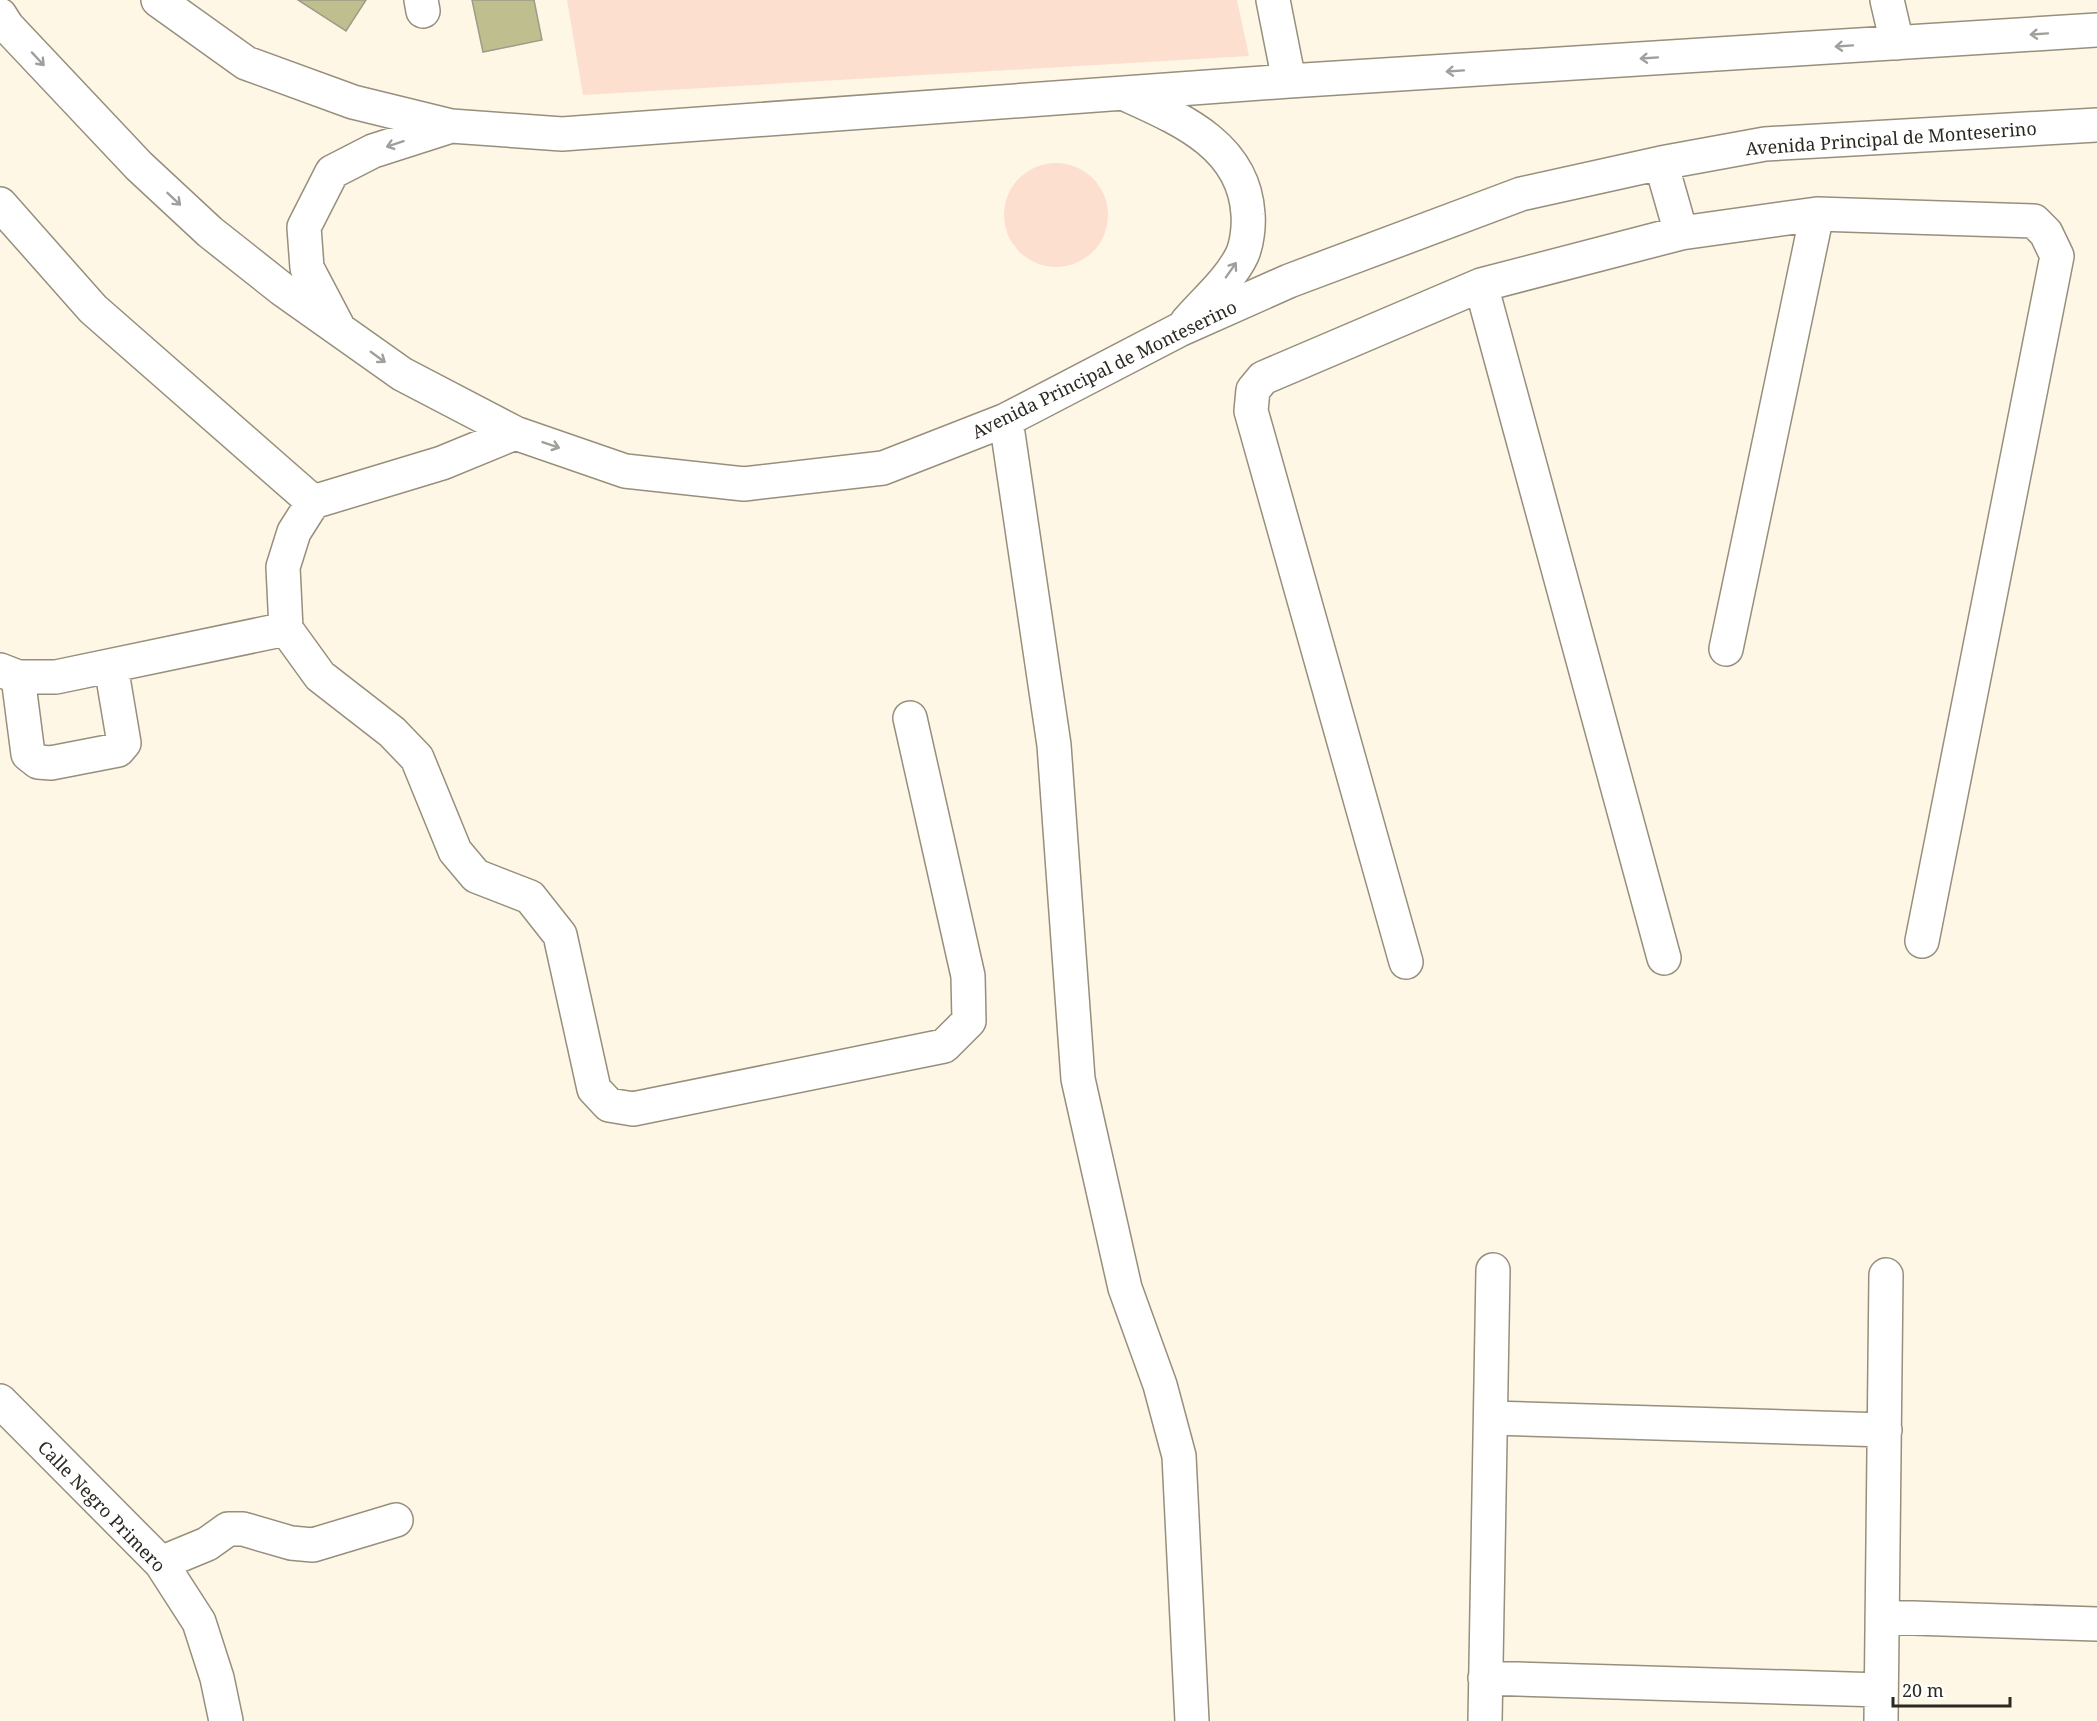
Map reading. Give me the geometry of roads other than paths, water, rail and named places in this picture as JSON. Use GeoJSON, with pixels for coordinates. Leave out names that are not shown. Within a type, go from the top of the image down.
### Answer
{"type":"FeatureCollection","features":[{"type":"Feature","properties":{"kind":"street"},"geometry":{"type":"LineString","coordinates":[[158,0],[246,63],[353,102],[451,126],[562,134],[1289,81],[2097,30]]}},
{"type":"Feature","properties":{"kind":"street"},"geometry":{"type":"LineString","coordinates":[[1274,0],[1289,81]]}},
{"type":"Feature","properties":{"kind":"street"},"geometry":{"type":"LineString","coordinates":[[1887,0],[1897,43]]}},
{"type":"Feature","properties":{"kind":"street","name":"Avenida Principal de Monteserino"},"geometry":{"type":"LineString","coordinates":[[2,24],[139,166],[210,232],[282,289],[402,374],[515,433],[625,471],[744,484],[883,468],[1006,420],[1179,330],[1289,281],[1521,194],[1661,163],[1765,144],[2097,125]]}},
{"type":"Feature","properties":{"kind":"street"},"geometry":{"type":"LineString","coordinates":[[1124,93],[1176,118],[1215,144],[1235,170],[1247,195],[1248,222],[1243,254],[1228,276],[1179,330]]}},
{"type":"Feature","properties":{"kind":"street"},"geometry":{"type":"LineString","coordinates":[[340,330],[307,268],[304,227],[332,172],[373,151],[451,126]]}},
{"type":"Feature","properties":{"kind":"street"},"geometry":{"type":"LineString","coordinates":[[1661,163],[1680,233]]}},
{"type":"Feature","properties":{"kind":"street"},"geometry":{"type":"LineString","coordinates":[[0,204],[93,309],[313,502]]}},
{"type":"Feature","properties":{"kind":"street"},"geometry":{"type":"LineString","coordinates":[[1726,649],[1817,214]]}},
{"type":"Feature","properties":{"kind":"street"},"geometry":{"type":"LineString","coordinates":[[1406,962],[1251,411],[1253,390],[1263,378],[1481,285],[1680,233],[1817,214],[2034,220],[2046,233],[2057,256],[1922,941]]}},
{"type":"Feature","properties":{"kind":"street"},"geometry":{"type":"LineString","coordinates":[[1481,285],[1664,958]]}},
{"type":"Feature","properties":{"kind":"street"},"geometry":{"type":"LineString","coordinates":[[1006,420],[1054,745],[1078,1079],[1125,1287],[1160,1385],[1179,1456],[1192,1721]]}},
{"type":"Feature","properties":{"kind":"street"},"geometry":{"type":"LineString","coordinates":[[515,433],[442,462],[313,502],[294,532],[283,567],[286,629],[320,676],[392,732],[417,758],[455,851],[476,876],[530,897],[560,935],[594,1089],[609,1105],[633,1109],[944,1046],[969,1021],[969,976],[910,718]]}},
{"type":"Feature","properties":{"kind":"street"},"geometry":{"type":"LineString","coordinates":[[111,666],[124,743],[118,750],[51,764],[38,762],[28,754],[9,674],[56,677],[286,629]]}},
{"type":"Feature","properties":{"kind":"street"},"geometry":{"type":"LineString","coordinates":[[1485,1721],[1493,1270]]}},
{"type":"Feature","properties":{"kind":"street"},"geometry":{"type":"LineString","coordinates":[[1485,1678],[1881,1705],[1886,1275]]}},
{"type":"Feature","properties":{"kind":"street","name":"Calle Negro Primero"},"geometry":{"type":"LineString","coordinates":[[0,1401],[162,1563],[199,1622],[217,1678],[226,1721]]}},
{"type":"Feature","properties":{"kind":"street"},"geometry":{"type":"LineString","coordinates":[[1491,1418],[1885,1430]]}},
{"type":"Feature","properties":{"kind":"street"},"geometry":{"type":"LineString","coordinates":[[162,1563],[207,1544],[228,1529],[243,1529],[291,1543],[313,1545],[396,1521]]}},
{"type":"Feature","properties":{"kind":"street"},"geometry":{"type":"LineString","coordinates":[[1882,1617],[2097,1624]]}}]}
